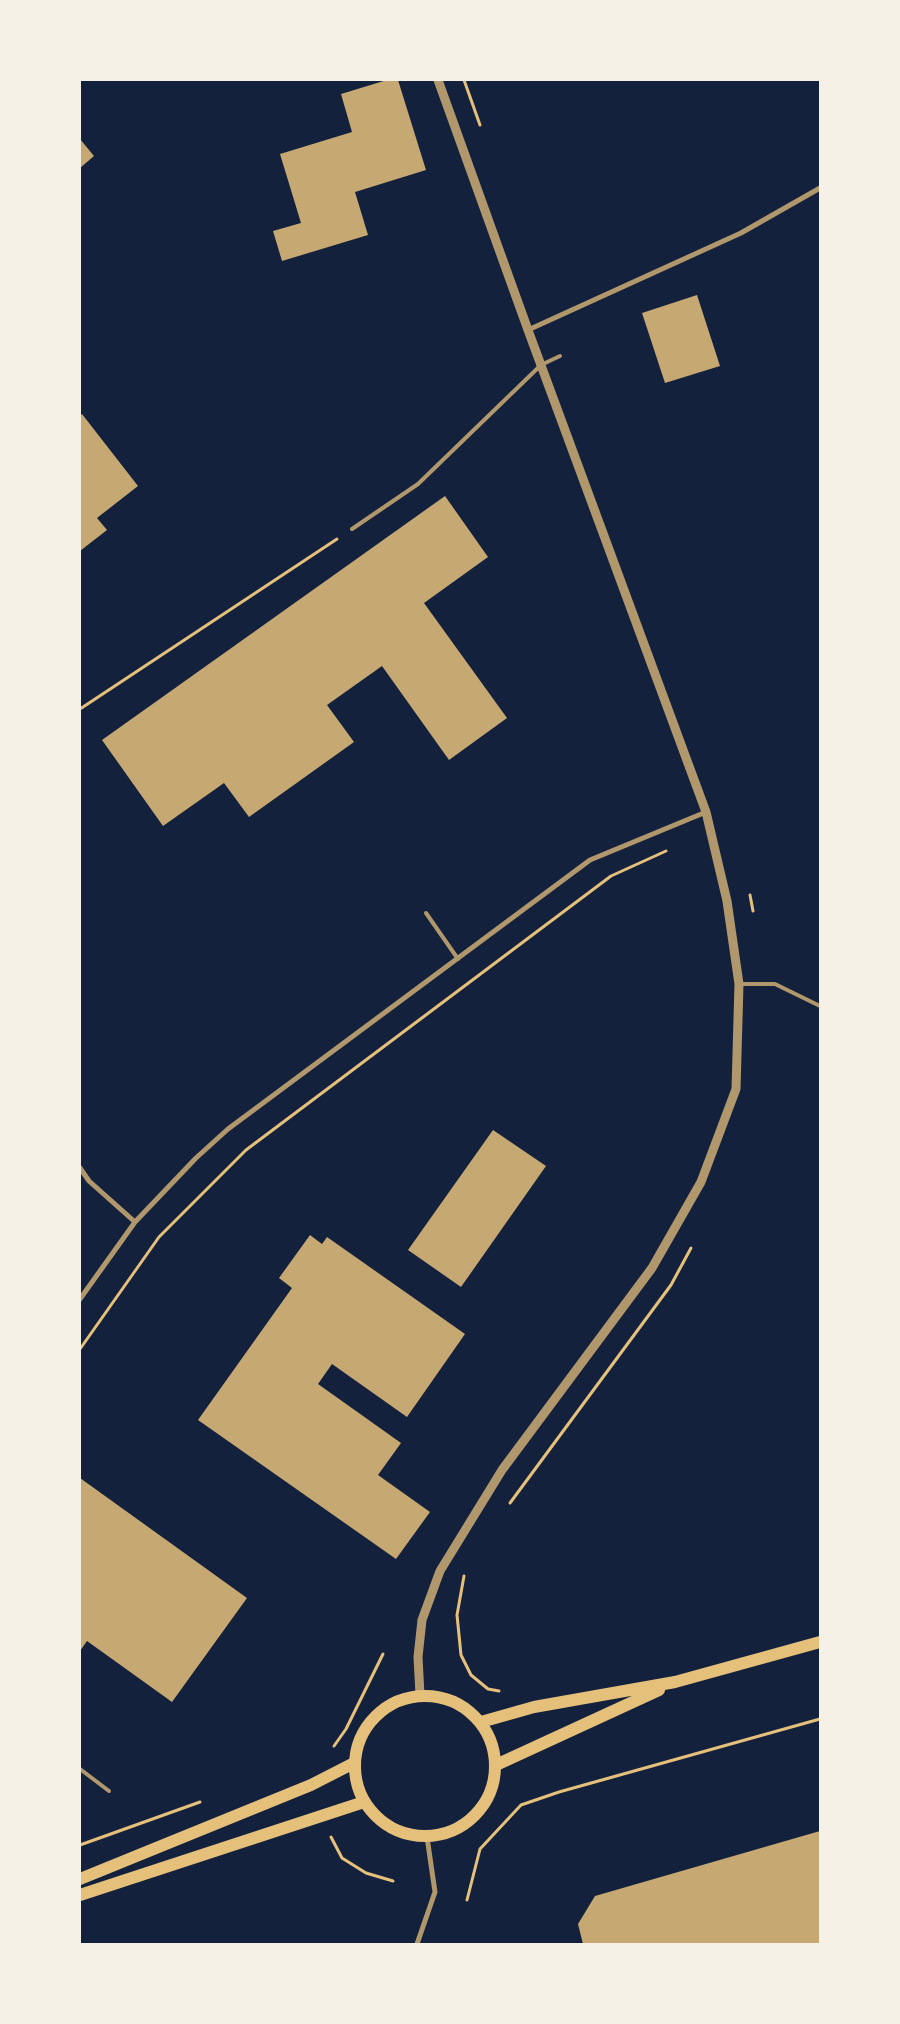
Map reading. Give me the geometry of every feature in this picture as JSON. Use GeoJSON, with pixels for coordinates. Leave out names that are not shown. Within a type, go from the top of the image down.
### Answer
{"type":"FeatureCollection","features":[{"type":"Feature","properties":{"kind":"main road"},"geometry":{"type":"LineString","coordinates":[[481,1722],[534,1707],[675,1682],[820,1642]]}},
{"type":"Feature","properties":{"kind":"main road"},"geometry":{"type":"LineString","coordinates":[[496,1765],[675,1682]]}},
{"type":"Feature","properties":{"kind":"main road"},"geometry":{"type":"LineString","coordinates":[[420,1695],[442,1697],[464,1707],[481,1722],[492,1742],[496,1765],[492,1787],[483,1806],[468,1822],[448,1832],[426,1837],[408,1834],[390,1828],[364,1802],[356,1783],[354,1763],[358,1742],[368,1724],[382,1710],[399,1700],[420,1695]]}},
{"type":"Feature","properties":{"kind":"main road"},"geometry":{"type":"LineString","coordinates":[[80,1879],[311,1785],[354,1763]]}},
{"type":"Feature","properties":{"kind":"main road"},"geometry":{"type":"LineString","coordinates":[[80,1895],[364,1802]]}},
{"type":"Feature","properties":{"kind":"street"},"geometry":{"type":"LineString","coordinates":[[420,1695],[418,1657],[422,1620],[440,1571],[502,1470],[652,1268],[701,1182],[736,1089],[739,984],[727,901],[706,812],[438,80]]}},
{"type":"Feature","properties":{"kind":"street"},"geometry":{"type":"LineString","coordinates":[[528,330],[742,233],[820,188]]}},
{"type":"Feature","properties":{"kind":"street"},"geometry":{"type":"LineString","coordinates":[[80,1299],[135,1222],[196,1158],[228,1129],[590,860],[706,812]]}},
{"type":"Feature","properties":{"kind":"street"},"geometry":{"type":"LineString","coordinates":[[80,1168],[89,1181],[135,1222]]}},
{"type":"Feature","properties":{"kind":"street"},"geometry":{"type":"LineString","coordinates":[[417,1944],[435,1892],[426,1837]]}},
{"type":"Feature","properties":{"kind":"lane"},"geometry":{"type":"LineString","coordinates":[[352,529],[418,484],[541,365],[560,356]]}},
{"type":"Feature","properties":{"kind":"lane"},"geometry":{"type":"LineString","coordinates":[[426,913],[458,959]]}},
{"type":"Feature","properties":{"kind":"lane"},"geometry":{"type":"LineString","coordinates":[[739,984],[776,984],[820,1006]]}},
{"type":"Feature","properties":{"kind":"lane"},"geometry":{"type":"LineString","coordinates":[[80,1769],[108,1790]]}},
{"type":"Feature","properties":{"kind":"path"},"geometry":{"type":"LineString","coordinates":[[80,709],[352,529]]}},
{"type":"Feature","properties":{"kind":"path"},"geometry":{"type":"LineString","coordinates":[[80,1349],[159,1237],[246,1150],[611,876],[663,854],[670,847]]}},
{"type":"Feature","properties":{"kind":"path"},"geometry":{"type":"LineString","coordinates":[[749,891],[754,919]]}},
{"type":"Feature","properties":{"kind":"path"},"geometry":{"type":"LineString","coordinates":[[506,1509],[671,1285],[695,1241]]}},
{"type":"Feature","properties":{"kind":"path"},"geometry":{"type":"LineString","coordinates":[[464,1575],[457,1614],[461,1655],[471,1675],[488,1689],[507,1693]]}},
{"type":"Feature","properties":{"kind":"path"},"geometry":{"type":"LineString","coordinates":[[330,1751],[346,1729],[383,1654]]}},
{"type":"Feature","properties":{"kind":"path"},"geometry":{"type":"LineString","coordinates":[[467,1900],[480,1849],[521,1805],[569,1789],[820,1719]]}},
{"type":"Feature","properties":{"kind":"path"},"geometry":{"type":"LineString","coordinates":[[80,1845],[208,1799]]}},
{"type":"Feature","properties":{"kind":"path"},"geometry":{"type":"LineString","coordinates":[[328,1830],[342,1858],[366,1873],[393,1881]]}},
{"type":"Feature","properties":{"kind":"building"},"geometry":{"type":"Polygon","coordinates":[[[387,80],[398,80],[426,170],[355,192],[368,235],[282,261],[273,231],[301,223],[280,154],[352,132],[341,94],[387,80]]]}},
{"type":"Feature","properties":{"kind":"building"},"geometry":{"type":"Polygon","coordinates":[[[80,139],[94,156],[80,168],[80,139]]]}},
{"type":"Feature","properties":{"kind":"building"},"geometry":{"type":"Polygon","coordinates":[[[697,295],[720,366],[665,383],[642,313],[697,295]]]}},
{"type":"Feature","properties":{"kind":"building"},"geometry":{"type":"Polygon","coordinates":[[[82,414],[138,486],[97,518],[107,530],[80,551],[80,416],[82,414]]]}},
{"type":"Feature","properties":{"kind":"building"},"geometry":{"type":"Polygon","coordinates":[[[445,496],[488,557],[424,603],[507,718],[449,760],[382,666],[327,705],[354,742],[249,817],[224,783],[163,826],[102,740],[445,496]]]}},
{"type":"Feature","properties":{"kind":"building"},"geometry":{"type":"Polygon","coordinates":[[[493,1130],[546,1166],[461,1287],[408,1250],[493,1130]]]}},
{"type":"Feature","properties":{"kind":"building"},"geometry":{"type":"Polygon","coordinates":[[[310,1235],[322,1244],[327,1237],[465,1334],[407,1417],[332,1364],[318,1384],[401,1443],[378,1475],[430,1512],[396,1559],[198,1420],[292,1288],[279,1278],[310,1235]]]}},
{"type":"Feature","properties":{"kind":"building"},"geometry":{"type":"Polygon","coordinates":[[[80,1478],[247,1598],[172,1702],[87,1641],[80,1651],[80,1478]]]}},
{"type":"Feature","properties":{"kind":"building"},"geometry":{"type":"Polygon","coordinates":[[[820,1831],[820,1944],[583,1944],[578,1924],[595,1896],[820,1831]]]}}]}
